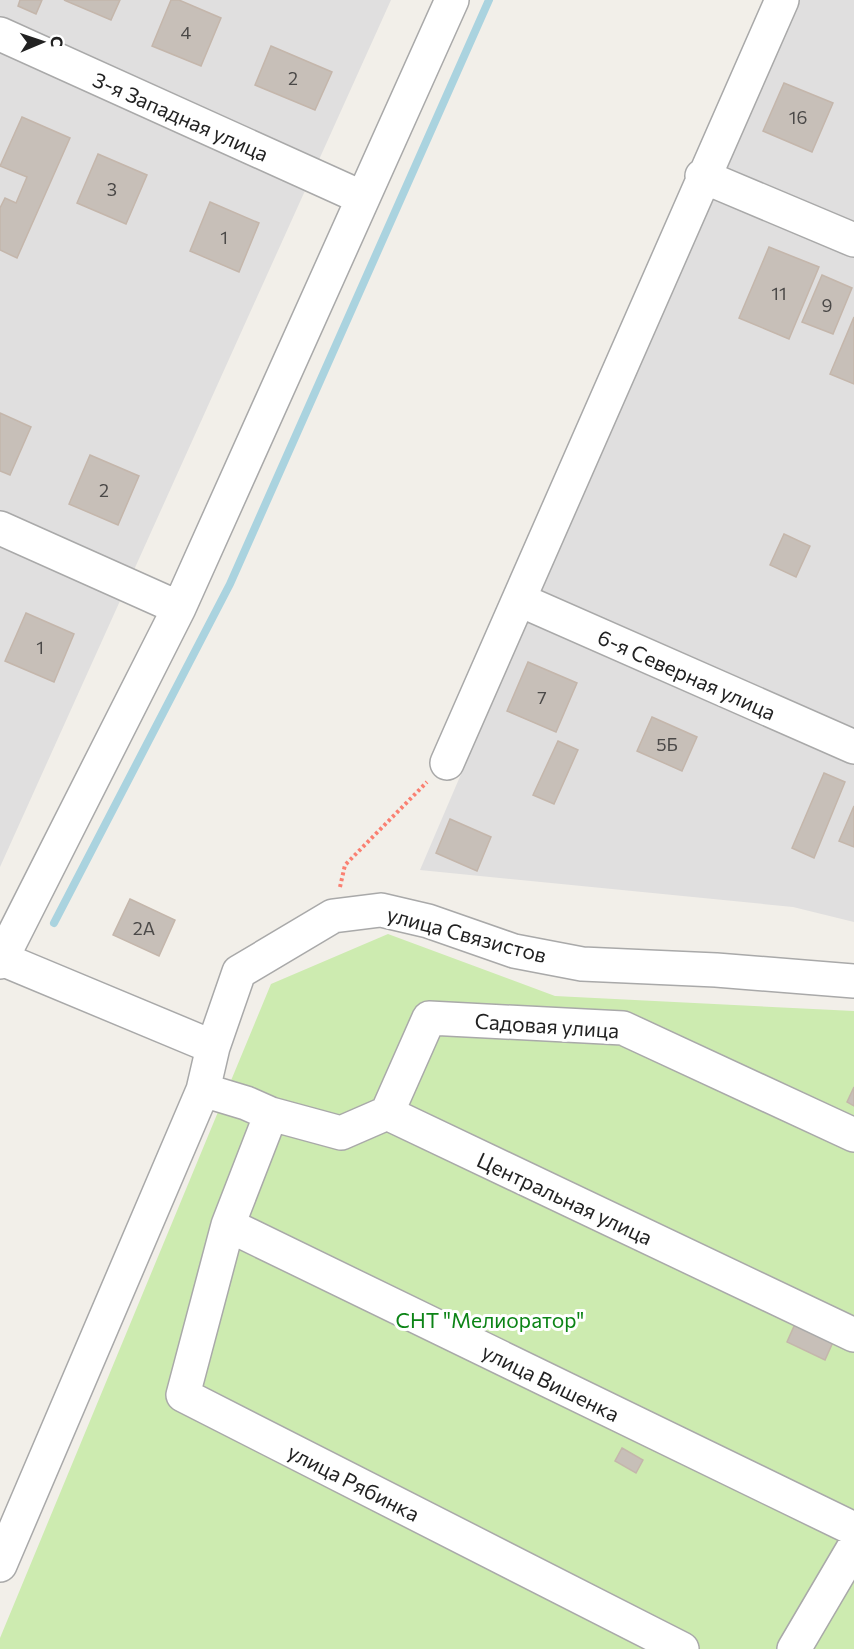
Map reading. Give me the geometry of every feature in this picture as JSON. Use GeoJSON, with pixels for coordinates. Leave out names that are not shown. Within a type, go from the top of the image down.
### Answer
{"type":"FeatureCollection","features":[{"type":"Feature","properties":{"kind":"street"},"geometry":{"type":"LineString","coordinates":[[0,1565],[202,1090],[213,1047],[1,960],[179,608],[452,0]]}},
{"type":"Feature","properties":{"kind":"street"},"geometry":{"type":"LineString","coordinates":[[447,763],[520,600],[702,176],[782,0]]}},
{"type":"Feature","properties":{"kind":"street","name":"3-я Западная улица"},"geometry":{"type":"LineString","coordinates":[[0,34],[363,198]]}},
{"type":"Feature","properties":{"kind":"street"},"geometry":{"type":"LineString","coordinates":[[702,176],[854,240]]}},
{"type":"Feature","properties":{"kind":"street"},"geometry":{"type":"LineString","coordinates":[[0,528],[179,608]]}},
{"type":"Feature","properties":{"kind":"street","name":"6-я Северная улица"},"geometry":{"type":"LineString","coordinates":[[520,600],[854,747]]}},
{"type":"Feature","properties":{"kind":"street","name":"улица Связистов"},"geometry":{"type":"LineString","coordinates":[[213,1047],[238,972],[333,916],[381,910],[428,921],[514,951],[582,964],[716,970],[854,981]]}},
{"type":"Feature","properties":{"kind":"street","name":"Садовая улица"},"geometry":{"type":"LineString","coordinates":[[387,1113],[429,1018],[624,1028],[854,1135]]}},
{"type":"Feature","properties":{"kind":"street"},"geometry":{"type":"LineString","coordinates":[[202,1090],[246,1102],[271,1114],[341,1133],[387,1113]]}},
{"type":"Feature","properties":{"kind":"street","name":"Центральная улица"},"geometry":{"type":"LineString","coordinates":[[387,1113],[854,1335]]}},
{"type":"Feature","properties":{"kind":"street"},"geometry":{"type":"LineString","coordinates":[[228,1225],[271,1114]]}},
{"type":"Feature","properties":{"kind":"street","name":"улица Вишенка"},"geometry":{"type":"LineString","coordinates":[[228,1225],[854,1529]]}},
{"type":"Feature","properties":{"kind":"street","name":"улица Рябинка"},"geometry":{"type":"LineString","coordinates":[[228,1225],[183,1395],[682,1649]]}},
{"type":"Feature","properties":{"kind":"street"},"geometry":{"type":"LineString","coordinates":[[794,1649],[854,1547]]}},
{"type":"Feature","properties":{"kind":"path"},"geometry":{"type":"LineString","coordinates":[[333,916],[345,865],[447,763]]}},
{"type":"Feature","properties":{"kind":"shaded area"},"geometry":{"type":"Polygon","coordinates":[[[0,0],[391,0],[0,867],[0,0]]]}},
{"type":"Feature","properties":{"kind":"shaded area"},"geometry":{"type":"Polygon","coordinates":[[[792,0],[854,0],[854,922],[793,907],[420,870],[792,0]]]}},
{"type":"Feature","properties":{"kind":"green space","name":"СНТ \"Мелиоратор\""},"geometry":{"type":"Polygon","coordinates":[[[388,934],[555,996],[854,1011],[854,1649],[0,1649],[0,1638],[271,984],[388,934]]]}},
{"type":"Feature","properties":{"kind":"building"},"geometry":{"type":"Polygon","coordinates":[[[20,0],[42,0],[36,14],[18,6],[20,0]]]}},
{"type":"Feature","properties":{"kind":"building"},"geometry":{"type":"Polygon","coordinates":[[[64,0],[120,0],[111,20],[64,0]]]}},
{"type":"Feature","properties":{"kind":"building"},"geometry":{"type":"Polygon","coordinates":[[[171,0],[179,0],[221,18],[201,66],[152,46],[171,0]]]}},
{"type":"Feature","properties":{"kind":"building"},"geometry":{"type":"Polygon","coordinates":[[[271,46],[332,72],[315,110],[255,85],[271,46]]]}},
{"type":"Feature","properties":{"kind":"building"},"geometry":{"type":"Polygon","coordinates":[[[784,83],[833,103],[812,152],[763,131],[784,83]]]}},
{"type":"Feature","properties":{"kind":"building"},"geometry":{"type":"Polygon","coordinates":[[[22,117],[70,138],[17,258],[0,250],[0,208],[5,198],[16,203],[27,177],[0,166],[22,117]]]}},
{"type":"Feature","properties":{"kind":"building"},"geometry":{"type":"Polygon","coordinates":[[[98,154],[147,175],[126,224],[77,203],[98,154]]]}},
{"type":"Feature","properties":{"kind":"building"},"geometry":{"type":"Polygon","coordinates":[[[210,202],[259,223],[239,272],[190,251],[210,202]]]}},
{"type":"Feature","properties":{"kind":"building"},"geometry":{"type":"Polygon","coordinates":[[[769,247],[819,267],[789,339],[739,318],[769,247]]]}},
{"type":"Feature","properties":{"kind":"building"},"geometry":{"type":"Polygon","coordinates":[[[822,275],[852,288],[833,334],[802,322],[822,275]]]}},
{"type":"Feature","properties":{"kind":"building"},"geometry":{"type":"Polygon","coordinates":[[[854,317],[854,384],[830,374],[854,317]]]}},
{"type":"Feature","properties":{"kind":"building"},"geometry":{"type":"Polygon","coordinates":[[[0,413],[31,427],[10,475],[0,471],[0,413]]]}},
{"type":"Feature","properties":{"kind":"building"},"geometry":{"type":"Polygon","coordinates":[[[90,455],[139,476],[118,525],[69,504],[90,455]]]}},
{"type":"Feature","properties":{"kind":"building"},"geometry":{"type":"Polygon","coordinates":[[[784,534],[810,546],[796,577],[770,565],[784,534]]]}},
{"type":"Feature","properties":{"kind":"building"},"geometry":{"type":"Polygon","coordinates":[[[26,613],[74,634],[54,682],[5,661],[26,613]]]}},
{"type":"Feature","properties":{"kind":"building"},"geometry":{"type":"Polygon","coordinates":[[[528,662],[577,683],[556,732],[507,711],[528,662]]]}},
{"type":"Feature","properties":{"kind":"building"},"geometry":{"type":"Polygon","coordinates":[[[652,717],[697,737],[682,771],[637,751],[652,717]]]}},
{"type":"Feature","properties":{"kind":"building"},"geometry":{"type":"Polygon","coordinates":[[[558,741],[578,750],[554,804],[533,795],[558,741]]]}},
{"type":"Feature","properties":{"kind":"building"},"geometry":{"type":"Polygon","coordinates":[[[824,773],[845,782],[814,858],[792,848],[824,773]]]}},
{"type":"Feature","properties":{"kind":"building"},"geometry":{"type":"Polygon","coordinates":[[[854,806],[854,847],[839,841],[854,806]]]}},
{"type":"Feature","properties":{"kind":"building"},"geometry":{"type":"Polygon","coordinates":[[[450,819],[491,837],[477,871],[436,853],[450,819]]]}},
{"type":"Feature","properties":{"kind":"building"},"geometry":{"type":"Polygon","coordinates":[[[130,899],[175,920],[159,956],[113,935],[130,899]]]}},
{"type":"Feature","properties":{"kind":"building"},"geometry":{"type":"Polygon","coordinates":[[[854,1087],[854,1106],[847,1102],[854,1087]]]}},
{"type":"Feature","properties":{"kind":"building"},"geometry":{"type":"Polygon","coordinates":[[[799,1315],[837,1333],[825,1360],[787,1342],[799,1315]]]}},
{"type":"Feature","properties":{"kind":"building"},"geometry":{"type":"Polygon","coordinates":[[[622,1448],[643,1460],[636,1473],[615,1461],[622,1448]]]}},
{"type":"Feature","properties":{"kind":"waterway"},"geometry":{"type":"LineString","coordinates":[[54,923],[230,584],[489,0]]}}]}
